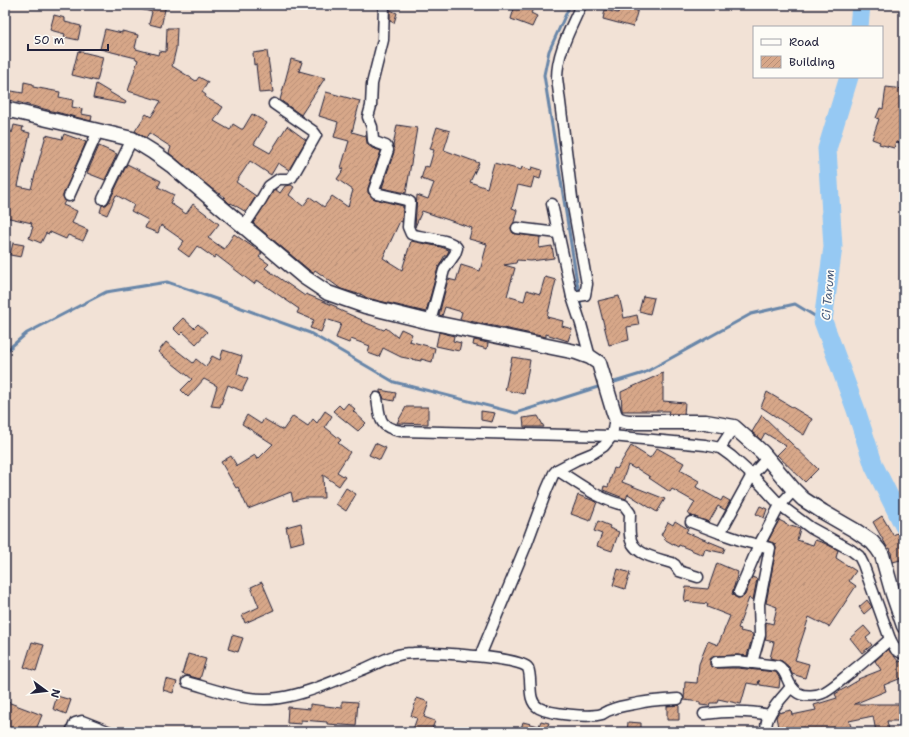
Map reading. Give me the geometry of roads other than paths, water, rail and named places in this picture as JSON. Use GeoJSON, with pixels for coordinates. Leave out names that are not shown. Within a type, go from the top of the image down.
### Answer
{"type":"FeatureCollection","features":[{"type":"Feature","properties":{"kind":"main road"},"geometry":{"type":"LineString","coordinates":[[5,109],[132,139],[171,165],[288,265],[328,293],[365,306],[430,322],[576,352],[595,360],[614,415],[618,420],[628,422],[706,422],[733,429],[766,459],[793,491],[834,520],[867,538],[878,548],[882,555],[904,626]]}},
{"type":"Feature","properties":{"kind":"street"},"geometry":{"type":"LineString","coordinates":[[384,5],[383,40],[372,84],[371,106],[368,117],[372,127],[373,140],[386,146],[388,150],[374,190],[376,193],[410,202],[408,227],[411,234],[445,241],[454,244],[457,248],[456,254],[444,270],[430,322]]}},
{"type":"Feature","properties":{"kind":"street"},"geometry":{"type":"LineString","coordinates":[[578,296],[587,284],[573,206],[557,68],[563,48],[581,5]]}},
{"type":"Feature","properties":{"kind":"street"},"geometry":{"type":"LineString","coordinates":[[244,226],[272,184],[279,179],[289,179],[292,177],[316,135],[313,131],[274,104]]}},
{"type":"Feature","properties":{"kind":"street"},"geometry":{"type":"LineString","coordinates":[[69,196],[98,131]]}},
{"type":"Feature","properties":{"kind":"street"},"geometry":{"type":"LineString","coordinates":[[103,199],[132,139]]}},
{"type":"Feature","properties":{"kind":"street"},"geometry":{"type":"LineString","coordinates":[[552,204],[558,233],[578,296],[582,324],[595,360]]}},
{"type":"Feature","properties":{"kind":"street"},"geometry":{"type":"LineString","coordinates":[[517,228],[558,233]]}},
{"type":"Feature","properties":{"kind":"street"},"geometry":{"type":"LineString","coordinates":[[377,398],[380,417],[384,425],[390,429],[401,431],[612,436],[722,446],[754,473],[781,503],[811,528],[827,534],[859,556],[890,639],[896,650],[903,652]]}},
{"type":"Feature","properties":{"kind":"street"},"geometry":{"type":"LineString","coordinates":[[480,656],[527,543],[554,473],[557,470],[593,453],[604,446],[612,436],[614,415]]}},
{"type":"Feature","properties":{"kind":"street"},"geometry":{"type":"LineString","coordinates":[[722,446],[733,429]]}},
{"type":"Feature","properties":{"kind":"street"},"geometry":{"type":"LineString","coordinates":[[720,533],[754,473],[766,459]]}},
{"type":"Feature","properties":{"kind":"street"},"geometry":{"type":"LineString","coordinates":[[557,470],[592,492],[615,503],[624,505],[630,513],[630,535],[631,541],[636,549],[642,553],[672,563],[678,571],[698,577]]}},
{"type":"Feature","properties":{"kind":"street"},"geometry":{"type":"LineString","coordinates":[[739,592],[759,545],[781,503],[793,491]]}},
{"type":"Feature","properties":{"kind":"street"},"geometry":{"type":"LineString","coordinates":[[827,534],[834,520]]}},
{"type":"Feature","properties":{"kind":"street"},"geometry":{"type":"LineString","coordinates":[[691,522],[743,541],[770,548],[760,598],[760,635],[752,663]]}},
{"type":"Feature","properties":{"kind":"street"},"geometry":{"type":"LineString","coordinates":[[716,662],[737,661],[782,668],[791,687],[800,694],[810,696],[824,693],[868,659],[890,639]]}},
{"type":"Feature","properties":{"kind":"street"},"geometry":{"type":"LineString","coordinates":[[187,682],[235,696],[279,698],[313,689],[365,669],[384,659],[398,654],[416,652],[480,656],[508,660],[526,665],[529,669],[533,701],[539,708],[551,712],[587,715],[601,714],[611,709],[638,703],[678,699]]}},
{"type":"Feature","properties":{"kind":"street"},"geometry":{"type":"LineString","coordinates":[[767,732],[766,727],[769,715],[791,687]]}},
{"type":"Feature","properties":{"kind":"street"},"geometry":{"type":"LineString","coordinates":[[704,714],[751,711],[769,715]]}},
{"type":"Feature","properties":{"kind":"street"},"geometry":{"type":"LineString","coordinates":[[71,732],[75,723],[80,721],[110,732]]}},
{"type":"Feature","properties":{"kind":"waterway"},"geometry":{"type":"LineString","coordinates":[[570,5],[549,51],[544,75],[582,313]]}},
{"type":"Feature","properties":{"kind":"waterway","name":"Ci Tarum"},"geometry":{"type":"LineString","coordinates":[[859,26],[861,5]]}},
{"type":"Feature","properties":{"kind":"waterway","name":"Ci Tarum"},"geometry":{"type":"LineString","coordinates":[[849,78],[827,149],[833,247],[823,321],[856,410],[874,466],[904,526]]}},
{"type":"Feature","properties":{"kind":"waterway"},"geometry":{"type":"LineString","coordinates":[[5,352],[27,333],[106,292],[167,282],[310,333],[394,382],[516,413],[601,386]]}},
{"type":"Feature","properties":{"kind":"waterway"},"geometry":{"type":"LineString","coordinates":[[608,384],[644,373],[751,314],[795,304],[823,321]]}}]}
